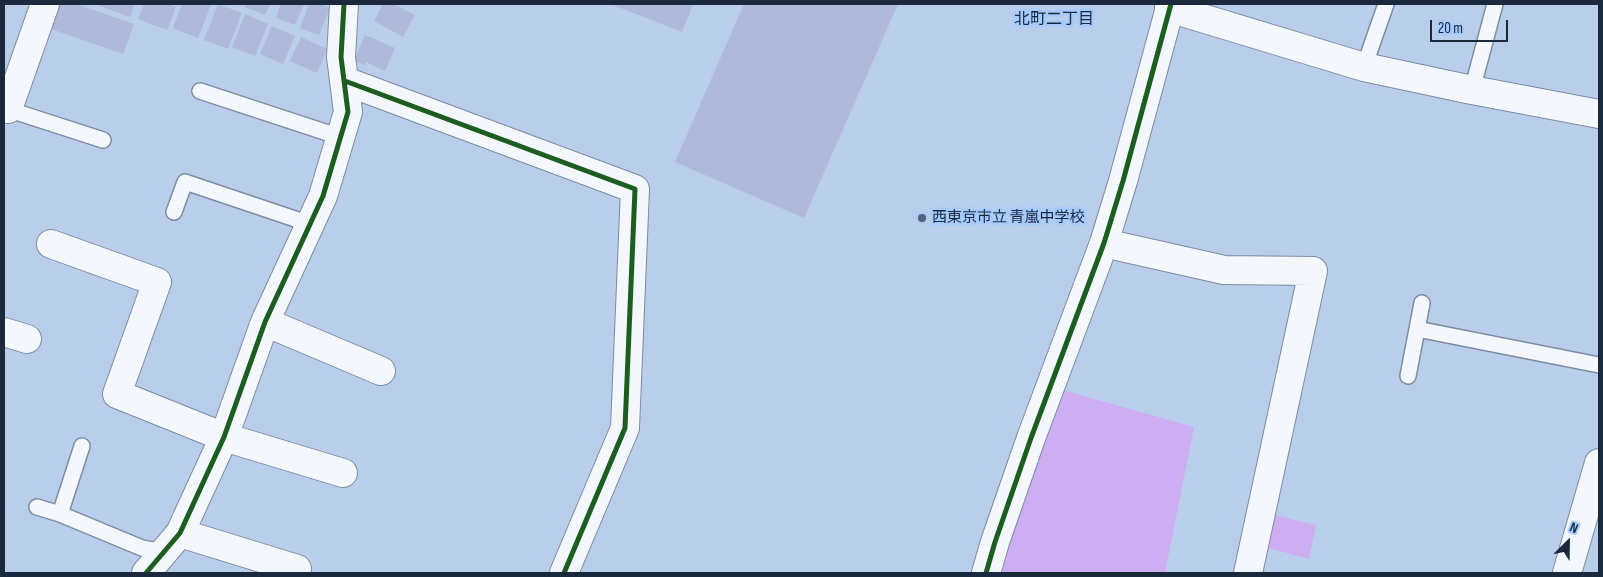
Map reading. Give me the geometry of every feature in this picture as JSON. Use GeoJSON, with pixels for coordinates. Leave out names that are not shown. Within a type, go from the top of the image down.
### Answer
{"type":"FeatureCollection","features":[{"type":"Feature","properties":{"kind":"street"},"geometry":{"type":"LineString","coordinates":[[6,108],[45,4]]}},
{"type":"Feature","properties":{"kind":"street"},"geometry":{"type":"LineString","coordinates":[[146,573],[172,542],[224,437],[265,322],[323,196],[348,112],[341,57],[344,4]]}},
{"type":"Feature","properties":{"kind":"street"},"geometry":{"type":"LineString","coordinates":[[986,573],[1031,438],[1104,243],[1123,181],[1170,6],[1364,66],[1472,90],[1599,114]]}},
{"type":"Feature","properties":{"kind":"street"},"geometry":{"type":"LineString","coordinates":[[345,81],[635,189],[625,428],[564,573]]}},
{"type":"Feature","properties":{"kind":"street"},"geometry":{"type":"LineString","coordinates":[[1104,243],[1224,270],[1313,271],[1248,573]]}},
{"type":"Feature","properties":{"kind":"street"},"geometry":{"type":"LineString","coordinates":[[51,244],[156,282],[117,394],[224,437],[343,473]]}},
{"type":"Feature","properties":{"kind":"street"},"geometry":{"type":"LineString","coordinates":[[265,322],[381,371]]}},
{"type":"Feature","properties":{"kind":"street"},"geometry":{"type":"LineString","coordinates":[[1568,573],[1598,473]]}},
{"type":"Feature","properties":{"kind":"street"},"geometry":{"type":"LineString","coordinates":[[172,542],[300,572]]}},
{"type":"Feature","properties":{"kind":"lane"},"geometry":{"type":"LineString","coordinates":[[1364,66],[1386,4]]}},
{"type":"Feature","properties":{"kind":"lane"},"geometry":{"type":"LineString","coordinates":[[1472,90],[1495,4]]}},
{"type":"Feature","properties":{"kind":"lane"},"geometry":{"type":"LineString","coordinates":[[200,91],[340,137]]}},
{"type":"Feature","properties":{"kind":"lane"},"geometry":{"type":"LineString","coordinates":[[6,108],[103,140]]}},
{"type":"Feature","properties":{"kind":"lane"},"geometry":{"type":"LineString","coordinates":[[174,212],[185,182],[310,224]]}},
{"type":"Feature","properties":{"kind":"lane"},"geometry":{"type":"LineString","coordinates":[[1408,376],[1422,303]]}},
{"type":"Feature","properties":{"kind":"lane"},"geometry":{"type":"LineString","coordinates":[[1417,329],[1599,365]]}},
{"type":"Feature","properties":{"kind":"lane"},"geometry":{"type":"LineString","coordinates":[[60,514],[82,446]]}},
{"type":"Feature","properties":{"kind":"lane"},"geometry":{"type":"LineString","coordinates":[[38,507],[60,514],[142,548],[172,542]]}},
{"type":"Feature","properties":{"kind":"shaded area"},"geometry":{"type":"Polygon","coordinates":[[[1059,389],[1194,427],[1165,573],[996,573],[1059,389]]]}},
{"type":"Feature","properties":{"kind":"shaded area"},"geometry":{"type":"Polygon","coordinates":[[[1260,512],[1316,525],[1309,559],[1254,544],[1260,512]]]}},
{"type":"Feature","properties":{"kind":"building"},"geometry":{"type":"Polygon","coordinates":[[[53,4],[76,4],[134,24],[123,54],[51,29],[57,12],[51,9],[53,4]]]}},
{"type":"Feature","properties":{"kind":"building"},"geometry":{"type":"Polygon","coordinates":[[[95,4],[135,4],[130,17],[95,4]]]}},
{"type":"Feature","properties":{"kind":"building"},"geometry":{"type":"Polygon","coordinates":[[[144,4],[168,4],[176,7],[167,30],[138,19],[144,4]]]}},
{"type":"Feature","properties":{"kind":"building"},"geometry":{"type":"Polygon","coordinates":[[[182,4],[211,4],[198,38],[173,28],[182,4]]]}},
{"type":"Feature","properties":{"kind":"building"},"geometry":{"type":"Polygon","coordinates":[[[218,4],[242,13],[228,49],[204,40],[218,4]]]}},
{"type":"Feature","properties":{"kind":"building"},"geometry":{"type":"Polygon","coordinates":[[[246,4],[270,4],[265,15],[245,7],[246,4]]]}},
{"type":"Feature","properties":{"kind":"building"},"geometry":{"type":"Polygon","coordinates":[[[281,4],[304,4],[295,25],[276,18],[281,4]]]}},
{"type":"Feature","properties":{"kind":"building"},"geometry":{"type":"Polygon","coordinates":[[[309,4],[320,4],[330,8],[319,35],[300,28],[309,4]]]}},
{"type":"Feature","properties":{"kind":"building"},"geometry":{"type":"Polygon","coordinates":[[[383,4],[393,4],[415,15],[403,37],[374,21],[383,4]]]}},
{"type":"Feature","properties":{"kind":"building"},"geometry":{"type":"Polygon","coordinates":[[[610,4],[693,4],[682,32],[610,4]]]}},
{"type":"Feature","properties":{"kind":"building"},"geometry":{"type":"Polygon","coordinates":[[[744,4],[898,4],[804,218],[675,162],[744,4]]]}},
{"type":"Feature","properties":{"kind":"building"},"geometry":{"type":"Polygon","coordinates":[[[245,14],[268,24],[255,56],[232,47],[245,14]]]}},
{"type":"Feature","properties":{"kind":"building"},"geometry":{"type":"Polygon","coordinates":[[[272,26],[295,36],[283,64],[260,54],[272,26]]]}},
{"type":"Feature","properties":{"kind":"building"},"geometry":{"type":"Polygon","coordinates":[[[365,35],[395,48],[385,71],[366,62],[365,65],[354,61],[365,35]]]}},
{"type":"Feature","properties":{"kind":"building"},"geometry":{"type":"Polygon","coordinates":[[[301,37],[327,49],[317,73],[290,61],[301,37]]]}},
{"type":"Feature","properties":{"kind":"cycle path"},"geometry":{"type":"LineString","coordinates":[[146,573],[180,533],[224,437],[265,322],[323,196],[348,112],[341,57],[344,4]]}},
{"type":"Feature","properties":{"kind":"cycle path"},"geometry":{"type":"LineString","coordinates":[[986,573],[1031,438],[1104,243],[1123,181],[1171,4]]}},
{"type":"Feature","properties":{"kind":"cycle path"},"geometry":{"type":"LineString","coordinates":[[345,81],[635,189],[625,428],[564,573]]}},
{"type":"Feature","properties":{"kind":"place","name":"西東京市立 青嵐中学校"},"geometry":{"type":"Point","coordinates":[922,218]}},
{"type":"Feature","properties":{"kind":"district","name":"北町二丁目"},"geometry":{"type":"Point","coordinates":[1054,20]}}]}
